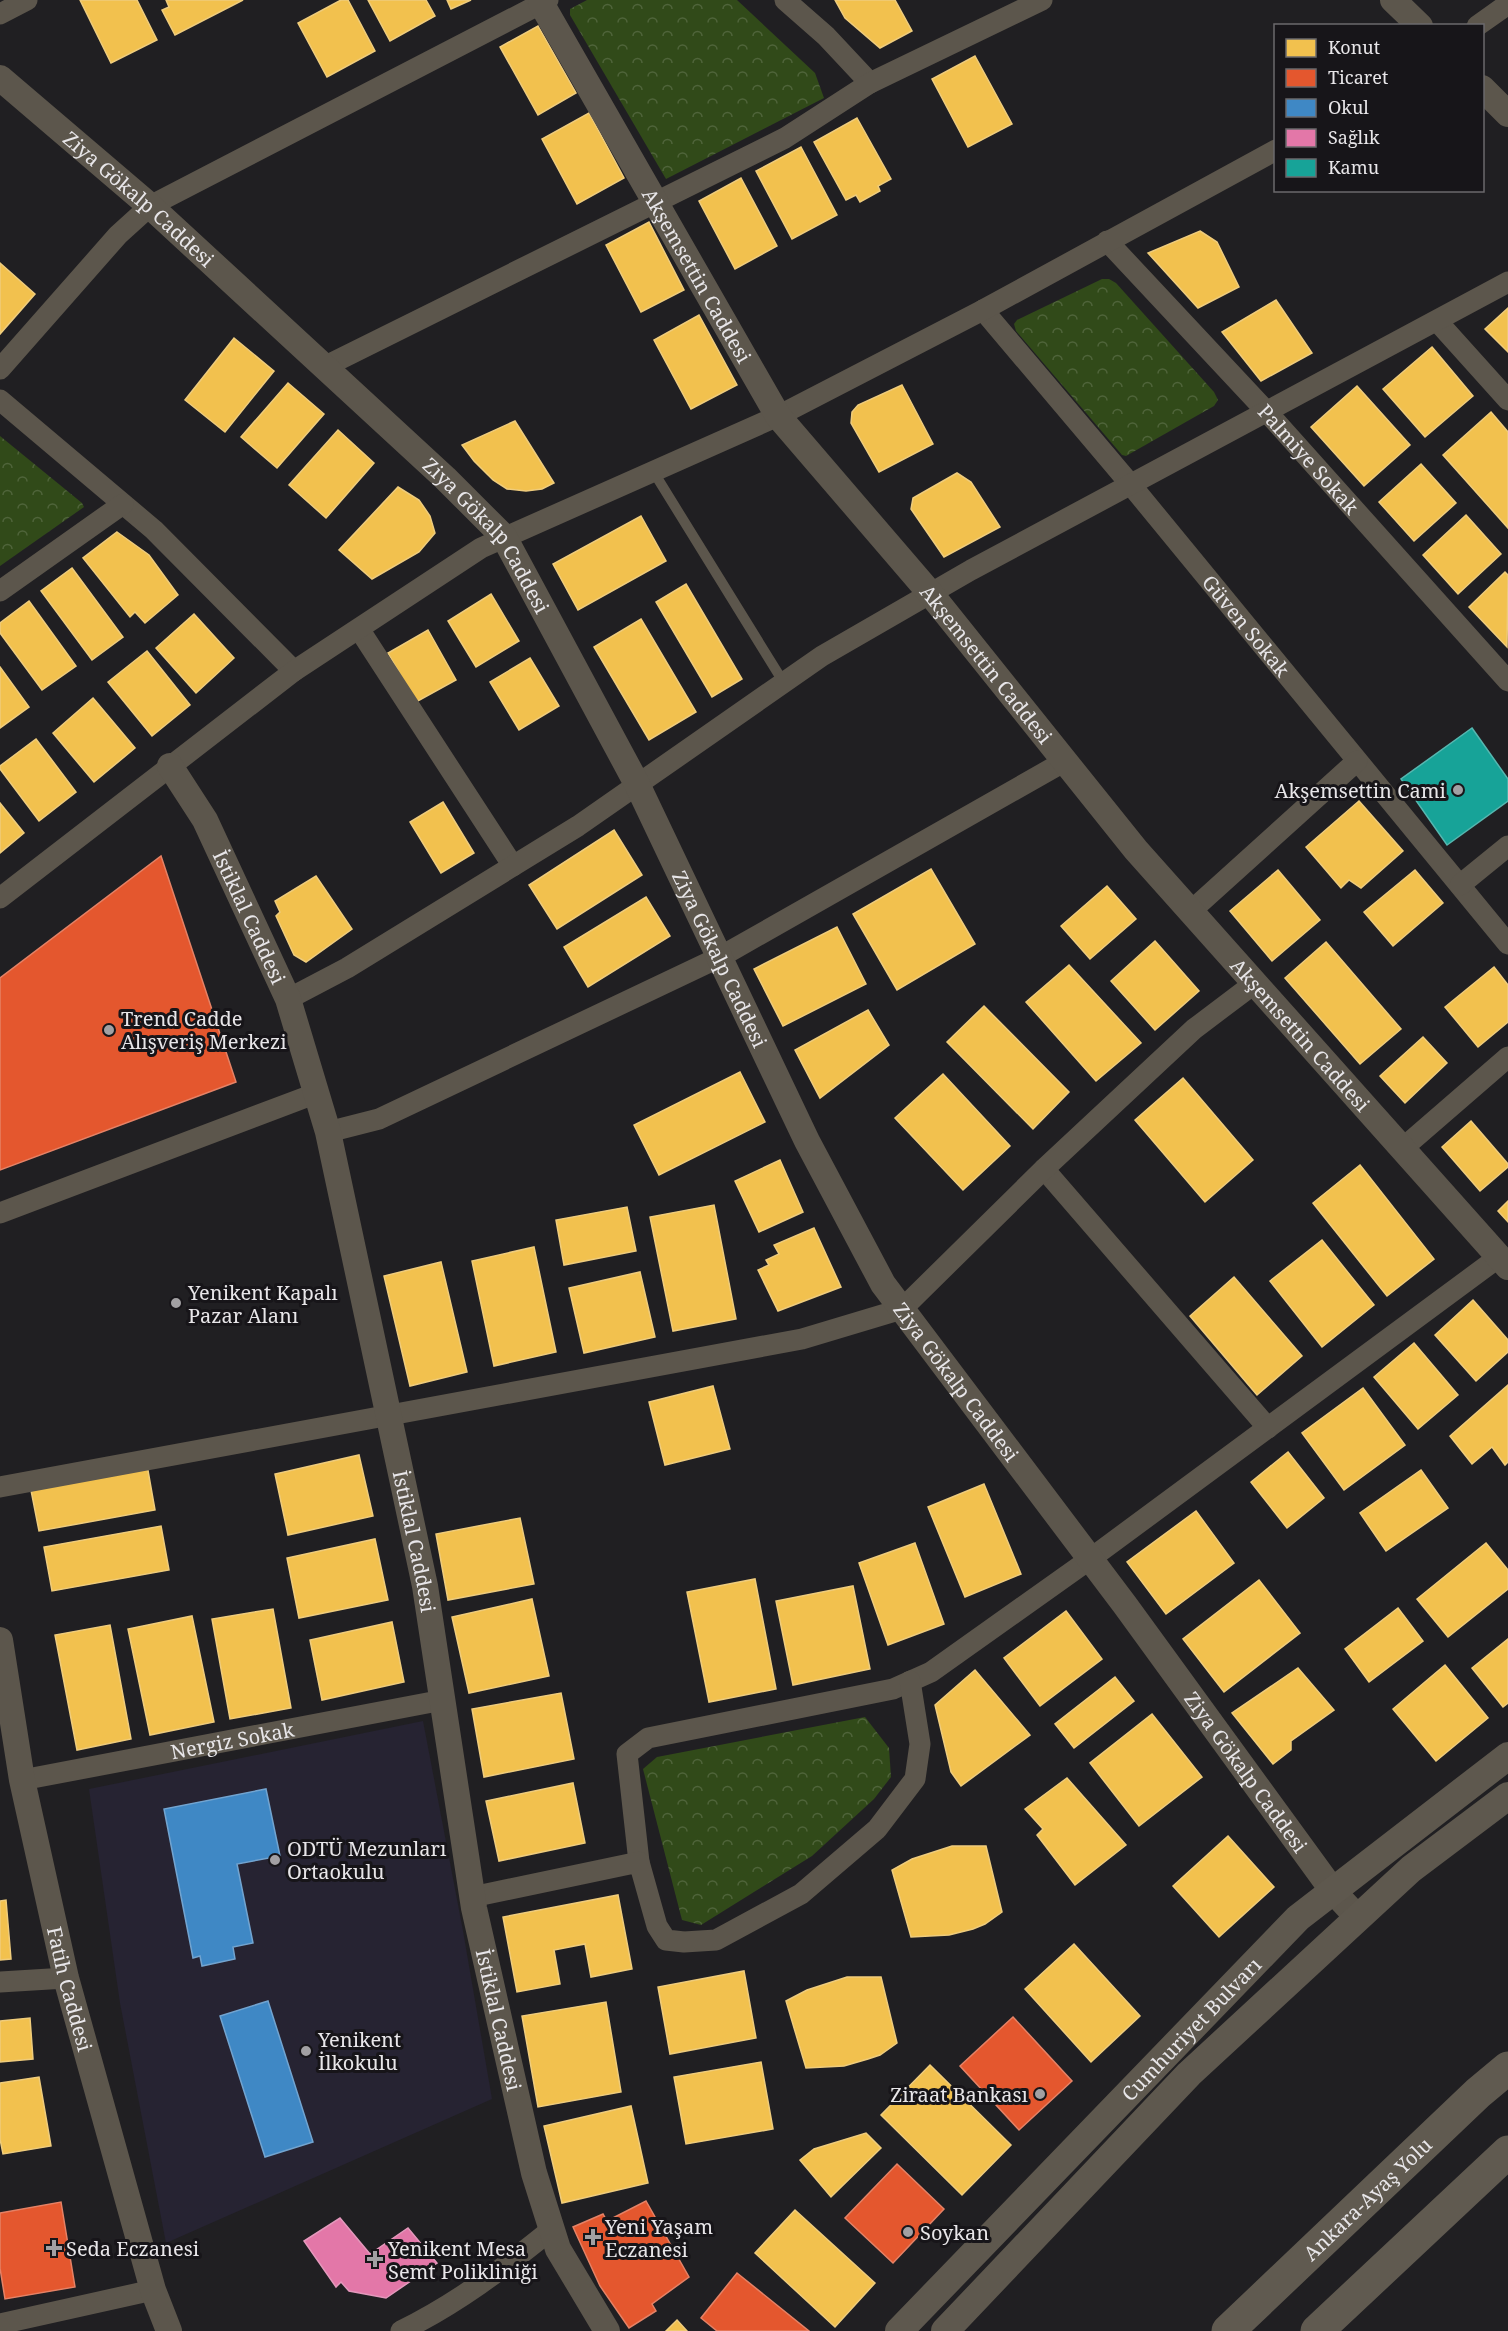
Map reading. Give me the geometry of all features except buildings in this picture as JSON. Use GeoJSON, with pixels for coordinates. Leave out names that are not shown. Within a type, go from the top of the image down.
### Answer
{"type":"FeatureCollection","features":[{"type":"Feature","properties":{"kind":"highway","name":"Ankara-Ayaş Yolu"},"geometry":{"type":"LineString","coordinates":[[1228,2331],[1478,2092],[1508,2067]]}},
{"type":"Feature","properties":{"kind":"highway"},"geometry":{"type":"LineString","coordinates":[[1317,2331],[1508,2152]]}},
{"type":"Feature","properties":{"kind":"main road","name":"Cumhuriyet Bulvarı"},"geometry":{"type":"LineString","coordinates":[[899,2331],[1298,1918],[1508,1756]]}},
{"type":"Feature","properties":{"kind":"main road","name":"Cumhuriyet Bulvarı"},"geometry":{"type":"LineString","coordinates":[[945,2331],[1189,2074],[1411,1869],[1508,1796]]}},
{"type":"Feature","properties":{"kind":"street"},"geometry":{"type":"LineString","coordinates":[[0,14],[27,0]]}},
{"type":"Feature","properties":{"kind":"street"},"geometry":{"type":"LineString","coordinates":[[785,0],[826,36],[870,83]]}},
{"type":"Feature","properties":{"kind":"street"},"geometry":{"type":"LineString","coordinates":[[324,367],[656,204],[785,138],[870,83],[1042,0]]}},
{"type":"Feature","properties":{"kind":"street"},"geometry":{"type":"LineString","coordinates":[[1393,0],[1418,24]]}},
{"type":"Feature","properties":{"kind":"street"},"geometry":{"type":"LineString","coordinates":[[0,369],[118,235],[150,207],[545,2]]}},
{"type":"Feature","properties":{"kind":"street","name":"Akşemsettin Caddesi"},"geometry":{"type":"LineString","coordinates":[[545,2],[656,204],[778,416],[930,593],[1136,850],[1504,1262]]}},
{"type":"Feature","properties":{"kind":"street"},"geometry":{"type":"LineString","coordinates":[[1480,24],[1508,4]]}},
{"type":"Feature","properties":{"kind":"street","name":"Ziya Gökalp Caddesi"},"geometry":{"type":"LineString","coordinates":[[0,78],[150,207],[445,478],[504,537],[637,784],[807,1141],[883,1284],[1090,1559],[1333,1891],[1358,1918]]}},
{"type":"Feature","properties":{"kind":"street"},"geometry":{"type":"LineString","coordinates":[[1484,90],[1508,114]]}},
{"type":"Feature","properties":{"kind":"street"},"geometry":{"type":"LineString","coordinates":[[0,898],[294,671],[481,548],[778,416],[982,310],[1274,151]]}},
{"type":"Feature","properties":{"kind":"street","name":"Palmiye Sokak"},"geometry":{"type":"LineString","coordinates":[[1107,241],[1267,412],[1508,681]]}},
{"type":"Feature","properties":{"kind":"street"},"geometry":{"type":"LineString","coordinates":[[288,999],[347,968],[578,826],[822,656],[930,593],[1508,282]]}},
{"type":"Feature","properties":{"kind":"street","name":"Güven Sokak"},"geometry":{"type":"LineString","coordinates":[[982,310],[1131,485],[1508,944]]}},
{"type":"Feature","properties":{"kind":"street"},"geometry":{"type":"LineString","coordinates":[[1437,321],[1508,400]]}},
{"type":"Feature","properties":{"kind":"street"},"geometry":{"type":"LineString","coordinates":[[0,400],[154,530],[294,671]]}},
{"type":"Feature","properties":{"kind":"street"},"geometry":{"type":"LineString","coordinates":[[0,591],[123,504]]}},
{"type":"Feature","properties":{"kind":"street"},"geometry":{"type":"LineString","coordinates":[[359,629],[513,866]]}},
{"type":"Feature","properties":{"kind":"street"},"geometry":{"type":"LineString","coordinates":[[1191,911],[1357,760]]}},
{"type":"Feature","properties":{"kind":"street"},"geometry":{"type":"LineString","coordinates":[[328,1131],[379,1119],[720,957],[1065,761]]}},
{"type":"Feature","properties":{"kind":"street","name":"İstiklal Caddesi"},"geometry":{"type":"LineString","coordinates":[[170,766],[206,819],[288,999],[328,1131],[425,1586],[472,1897],[534,2173],[558,2249],[607,2331]]}},
{"type":"Feature","properties":{"kind":"street"},"geometry":{"type":"LineString","coordinates":[[1460,885],[1508,846]]}},
{"type":"Feature","properties":{"kind":"street"},"geometry":{"type":"LineString","coordinates":[[0,1487],[801,1339],[902,1309],[1044,1169],[1194,1029],[1256,983]]}},
{"type":"Feature","properties":{"kind":"street"},"geometry":{"type":"LineString","coordinates":[[1402,1148],[1508,1057]]}},
{"type":"Feature","properties":{"kind":"street"},"geometry":{"type":"LineString","coordinates":[[0,1213],[317,1093]]}},
{"type":"Feature","properties":{"kind":"street"},"geometry":{"type":"LineString","coordinates":[[1044,1169],[1268,1428]]}},
{"type":"Feature","properties":{"kind":"street"},"geometry":{"type":"LineString","coordinates":[[910,1681],[920,1744],[915,1779],[877,1829],[801,1894],[716,1940],[684,1942],[666,1940],[657,1926],[639,1862],[627,1754],[648,1738],[893,1689],[910,1681],[931,1672],[1268,1428],[1504,1262]]}},
{"type":"Feature","properties":{"kind":"street","name":"Fatih Caddesi"},"geometry":{"type":"LineString","coordinates":[[0,1640],[22,1780],[66,1978],[153,2289],[169,2331]]}},
{"type":"Feature","properties":{"kind":"street","name":"Nergiz Sokak"},"geometry":{"type":"LineString","coordinates":[[22,1780],[442,1700]]}},
{"type":"Feature","properties":{"kind":"street"},"geometry":{"type":"LineString","coordinates":[[472,1897],[639,1862]]}},
{"type":"Feature","properties":{"kind":"street"},"geometry":{"type":"LineString","coordinates":[[0,1982],[66,1978]]}},
{"type":"Feature","properties":{"kind":"street"},"geometry":{"type":"LineString","coordinates":[[401,2331],[426,2319],[499,2272],[552,2229]]}},
{"type":"Feature","properties":{"kind":"street"},"geometry":{"type":"LineString","coordinates":[[0,2324],[153,2289]]}},
{"type":"Feature","properties":{"kind":"lane"},"geometry":{"type":"LineString","coordinates":[[652,471],[784,682]]}},
{"type":"Feature","properties":{"kind":"shaded area"},"geometry":{"type":"Polygon","coordinates":[[[423,1721],[492,2099],[166,2243],[120,2003],[89,1789],[423,1721]]]}},
{"type":"Feature","properties":{"kind":"green space"},"geometry":{"type":"Polygon","coordinates":[[[587,0],[737,0],[815,73],[824,98],[666,179],[570,15],[570,9],[587,0]]]}},
{"type":"Feature","properties":{"kind":"green space"},"geometry":{"type":"Polygon","coordinates":[[[1102,279],[1109,279],[1116,283],[1214,392],[1218,400],[1214,406],[1126,456],[1122,455],[1016,331],[1014,324],[1017,320],[1102,279]]]}},
{"type":"Feature","properties":{"kind":"green space"},"geometry":{"type":"Polygon","coordinates":[[[0,436],[84,507],[0,566],[0,436]]]}},
{"type":"Feature","properties":{"kind":"green space"},"geometry":{"type":"Polygon","coordinates":[[[865,1717],[889,1748],[891,1777],[874,1799],[812,1856],[701,1925],[682,1920],[643,1769],[657,1757],[865,1717]]]}},
{"type":"Feature","properties":{"kind":"place","name":"Akşemsettin Cami"},"geometry":{"type":"Point","coordinates":[1458,790]}},
{"type":"Feature","properties":{"kind":"place","name":"Trend Cadde Alışveriş Merkezi"},"geometry":{"type":"Point","coordinates":[109,1030]}},
{"type":"Feature","properties":{"kind":"place","name":"Yenikent Kapalı Pazar Alanı"},"geometry":{"type":"Point","coordinates":[176,1303]}},
{"type":"Feature","properties":{"kind":"place","name":"ODTÜ Mezunları Ortaokulu"},"geometry":{"type":"Point","coordinates":[275,1860]}},
{"type":"Feature","properties":{"kind":"place","name":"Yenikent İlkokulu"},"geometry":{"type":"Point","coordinates":[306,2051]}},
{"type":"Feature","properties":{"kind":"place","name":"Ziraat Bankası"},"geometry":{"type":"Point","coordinates":[1040,2094]}},
{"type":"Feature","properties":{"kind":"place","name":"Soykan"},"geometry":{"type":"Point","coordinates":[908,2232]}},
{"type":"Feature","properties":{"kind":"place","name":"Yeni Yaşam Eczanesi"},"geometry":{"type":"Point","coordinates":[593,2237]}},
{"type":"Feature","properties":{"kind":"place","name":"Seda Eczanesi"},"geometry":{"type":"Point","coordinates":[54,2248]}},
{"type":"Feature","properties":{"kind":"place","name":"Yenikent Mesa Semt Polikliniği"},"geometry":{"type":"Point","coordinates":[375,2259]}}]}
